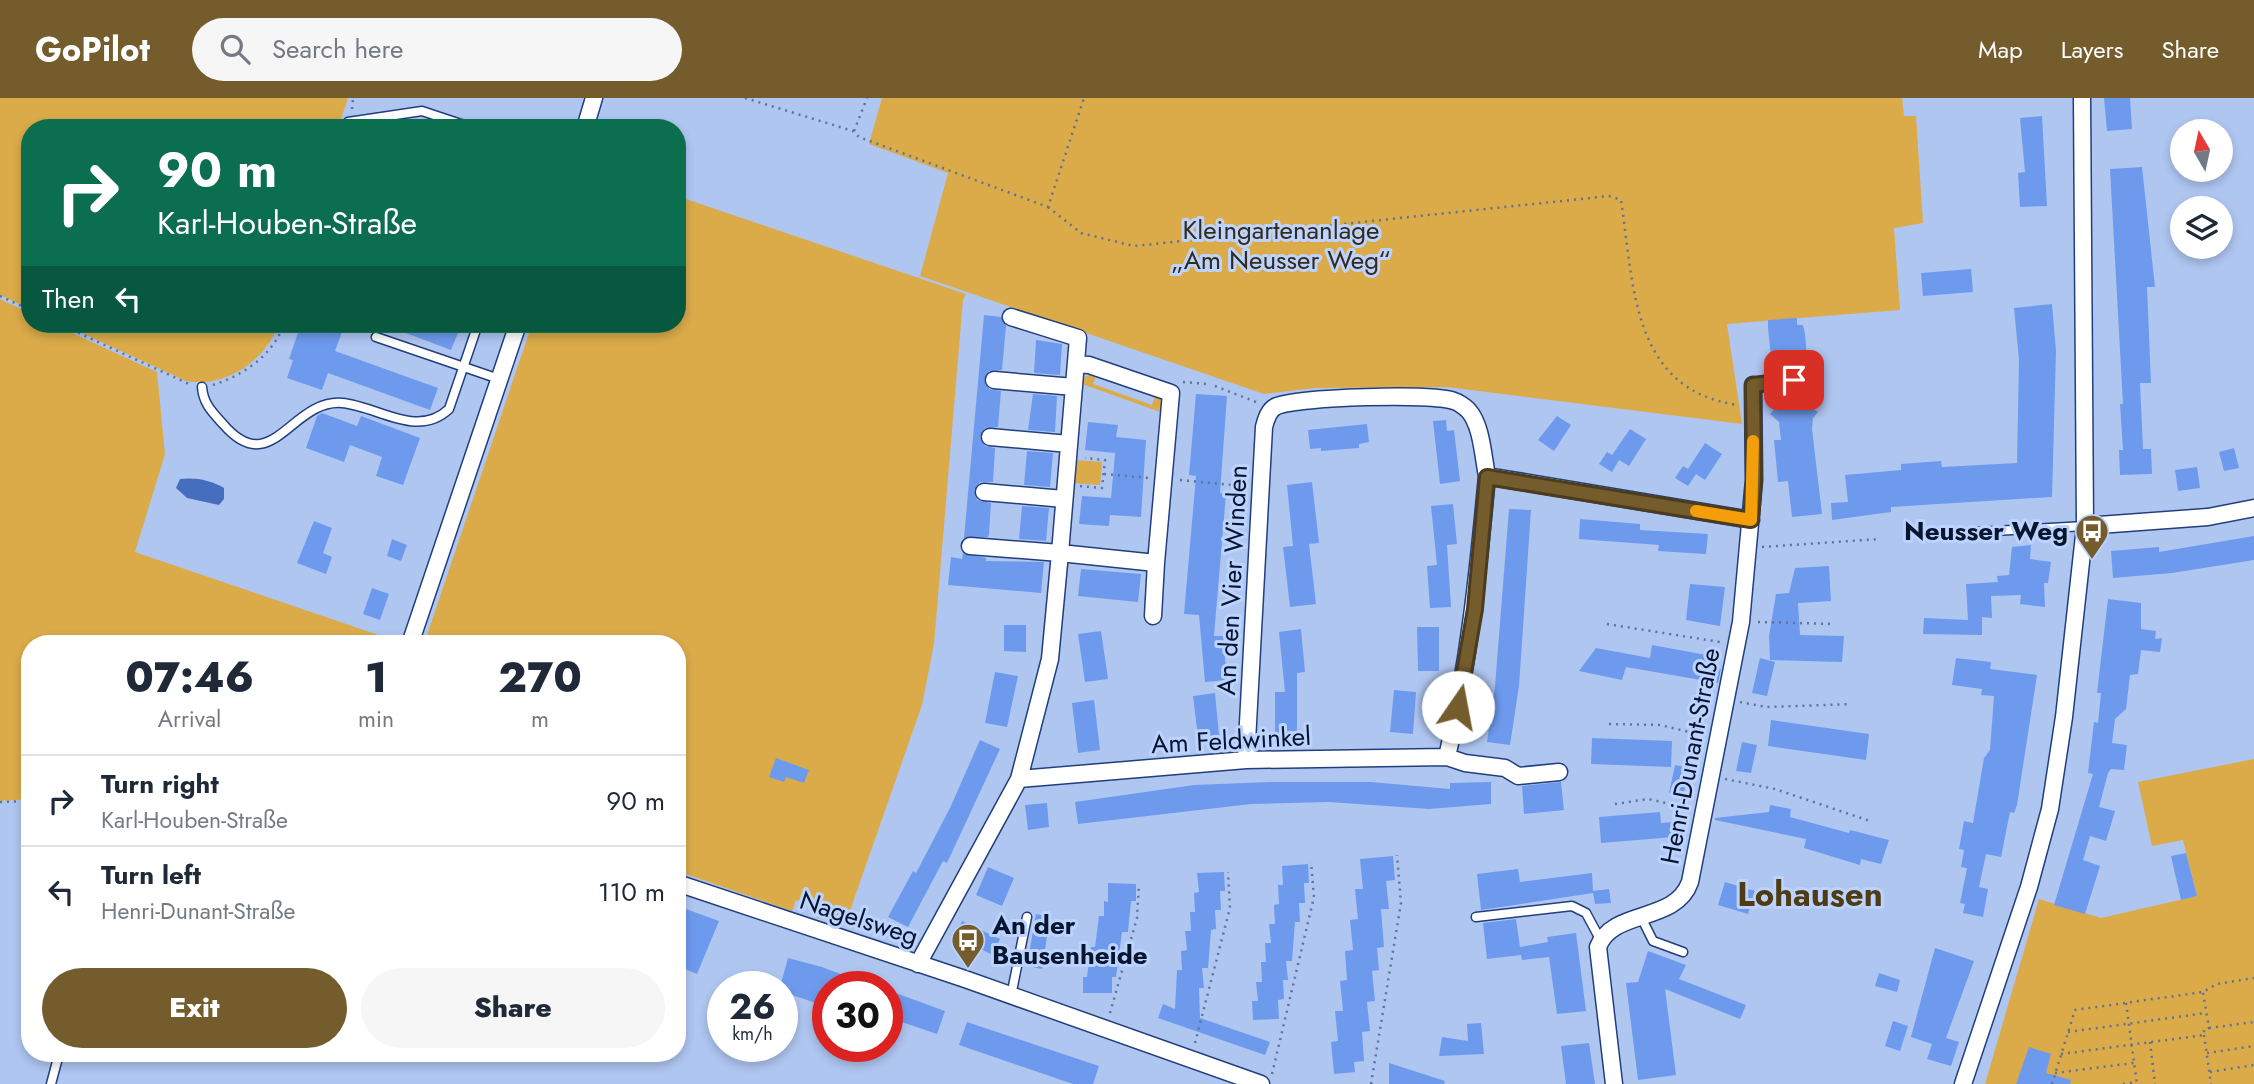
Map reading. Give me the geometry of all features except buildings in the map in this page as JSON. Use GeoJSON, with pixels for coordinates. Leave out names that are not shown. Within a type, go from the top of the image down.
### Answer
{"type":"FeatureCollection","features":[{"type":"Feature","properties":{"kind":"street"},"geometry":{"type":"LineString","coordinates":[[587,119],[594,98]]}},
{"type":"Feature","properties":{"kind":"street"},"geometry":{"type":"LineString","coordinates":[[1962,1084],[2029,887],[2050,809],[2064,717],[2085,526],[2082,98]]}},
{"type":"Feature","properties":{"kind":"street"},"geometry":{"type":"LineString","coordinates":[[918,964],[1019,779],[1050,659],[1078,338],[1011,317]]}},
{"type":"Feature","properties":{"kind":"street"},"geometry":{"type":"LineString","coordinates":[[413,635],[515,333]]}},
{"type":"Feature","properties":{"kind":"street"},"geometry":{"type":"LineString","coordinates":[[1076,364],[1089,365],[1171,393],[1153,616]]}},
{"type":"Feature","properties":{"kind":"street"},"geometry":{"type":"LineString","coordinates":[[993,380],[1074,387]]}},
{"type":"Feature","properties":{"kind":"street","name":"Henri-Dunant-Straße"},"geometry":{"type":"LineString","coordinates":[[1601,941],[1608,931],[1675,904],[1684,893],[1712,777],[1741,622],[1754,480],[1753,385]]}},
{"type":"Feature","properties":{"kind":"street"},"geometry":{"type":"LineString","coordinates":[[1273,409],[1306,399],[1410,398],[1455,401],[1468,410],[1476,424],[1487,477],[1475,609],[1464,682],[1447,757]]}},
{"type":"Feature","properties":{"kind":"street","name":"An den Vier Winden"},"geometry":{"type":"LineString","coordinates":[[1246,760],[1264,427],[1273,409]]}},
{"type":"Feature","properties":{"kind":"street"},"geometry":{"type":"LineString","coordinates":[[990,437],[1069,450]]}},
{"type":"Feature","properties":{"kind":"street"},"geometry":{"type":"LineString","coordinates":[[1487,477],[1751,520]]}},
{"type":"Feature","properties":{"kind":"street"},"geometry":{"type":"LineString","coordinates":[[984,492],[1065,492]]}},
{"type":"Feature","properties":{"kind":"street"},"geometry":{"type":"LineString","coordinates":[[2085,526],[2208,517],[2254,508]]}},
{"type":"Feature","properties":{"kind":"street"},"geometry":{"type":"LineString","coordinates":[[970,547],[1156,563]]}},
{"type":"Feature","properties":{"kind":"street","name":"Am Feldwinkel"},"geometry":{"type":"LineString","coordinates":[[1019,779],[1246,760],[1447,757],[1465,763],[1505,768],[1518,776],[1559,772]]}},
{"type":"Feature","properties":{"kind":"street","name":"Nagelsweg"},"geometry":{"type":"LineString","coordinates":[[686,886],[1261,1084]]}},
{"type":"Feature","properties":{"kind":"street"},"geometry":{"type":"LineString","coordinates":[[1601,941],[1598,947],[1614,1084]]}},
{"type":"Feature","properties":{"kind":"lane"},"geometry":{"type":"LineString","coordinates":[[368,119],[422,111],[446,119]]}},
{"type":"Feature","properties":{"kind":"lane"},"geometry":{"type":"LineString","coordinates":[[202,387],[203,400],[233,437],[251,444],[264,444],[286,432],[307,411],[328,403],[345,403],[381,415],[422,422],[438,419],[449,409],[475,333]]}},
{"type":"Feature","properties":{"kind":"lane"},"geometry":{"type":"LineString","coordinates":[[376,337],[499,379]]}},
{"type":"Feature","properties":{"kind":"lane"},"geometry":{"type":"LineString","coordinates":[[1753,385],[1794,380]]}},
{"type":"Feature","properties":{"kind":"lane"},"geometry":{"type":"LineString","coordinates":[[1959,533],[2085,526]]}},
{"type":"Feature","properties":{"kind":"lane"},"geometry":{"type":"LineString","coordinates":[[1476,917],[1572,906],[1586,913],[1601,941]]}},
{"type":"Feature","properties":{"kind":"lane"},"geometry":{"type":"LineString","coordinates":[[1011,996],[1027,916]]}},
{"type":"Feature","properties":{"kind":"lane"},"geometry":{"type":"LineString","coordinates":[[1641,918],[1653,940],[1683,952]]}},
{"type":"Feature","properties":{"kind":"lane"},"geometry":{"type":"LineString","coordinates":[[51,1084],[56,1062]]}},
{"type":"Feature","properties":{"kind":"path"},"geometry":{"type":"LineString","coordinates":[[745,98],[853,131],[859,137],[1048,206],[1082,233],[1135,246],[1609,196],[1621,200],[1636,299],[1644,331],[1660,361],[1695,394],[1752,406]]}},
{"type":"Feature","properties":{"kind":"path"},"geometry":{"type":"LineString","coordinates":[[762,104],[764,98]]}},
{"type":"Feature","properties":{"kind":"path"},"geometry":{"type":"LineString","coordinates":[[853,131],[867,98]]}},
{"type":"Feature","properties":{"kind":"path"},"geometry":{"type":"LineString","coordinates":[[1048,206],[1084,98]]}},
{"type":"Feature","properties":{"kind":"path"},"geometry":{"type":"LineString","coordinates":[[0,296],[21,306]]}},
{"type":"Feature","properties":{"kind":"path"},"geometry":{"type":"LineString","coordinates":[[78,333],[175,378],[202,387],[225,381],[257,362],[274,347],[280,333]]}},
{"type":"Feature","properties":{"kind":"path"},"geometry":{"type":"LineString","coordinates":[[1215,386],[1273,409]]}},
{"type":"Feature","properties":{"kind":"path"},"geometry":{"type":"LineString","coordinates":[[1065,492],[1102,488],[1104,474],[1105,460],[1069,450]]}},
{"type":"Feature","properties":{"kind":"path"},"geometry":{"type":"LineString","coordinates":[[1104,474],[1262,488]]}},
{"type":"Feature","properties":{"kind":"path"},"geometry":{"type":"LineString","coordinates":[[1749,548],[1880,540]]}},
{"type":"Feature","properties":{"kind":"path"},"geometry":{"type":"LineString","coordinates":[[1741,622],[1833,624]]}},
{"type":"Feature","properties":{"kind":"path"},"geometry":{"type":"LineString","coordinates":[[1607,624],[1737,645]]}},
{"type":"Feature","properties":{"kind":"path"},"geometry":{"type":"LineString","coordinates":[[1727,699],[1766,707],[1851,704]]}},
{"type":"Feature","properties":{"kind":"path"},"geometry":{"type":"LineString","coordinates":[[1609,724],[1660,725],[1719,738]]}},
{"type":"Feature","properties":{"kind":"path"},"geometry":{"type":"LineString","coordinates":[[1712,777],[1775,789],[1870,821]]}},
{"type":"Feature","properties":{"kind":"path"},"geometry":{"type":"LineString","coordinates":[[1615,804],[1648,799],[1704,812]]}},
{"type":"Feature","properties":{"kind":"path"},"geometry":{"type":"LineString","coordinates":[[0,802],[21,801]]}},
{"type":"Feature","properties":{"kind":"path"},"geometry":{"type":"LineString","coordinates":[[1371,1084],[1401,903],[1397,855]]}},
{"type":"Feature","properties":{"kind":"path"},"geometry":{"type":"LineString","coordinates":[[1270,1084],[1314,897],[1311,862]]}},
{"type":"Feature","properties":{"kind":"path"},"geometry":{"type":"LineString","coordinates":[[1190,1059],[1230,908],[1228,872]]}},
{"type":"Feature","properties":{"kind":"path"},"geometry":{"type":"LineString","coordinates":[[1105,1029],[1137,918],[1139,884]]}},
{"type":"Feature","properties":{"kind":"path"},"geometry":{"type":"LineString","coordinates":[[2052,1084],[2075,1010],[2203,992],[2217,984],[2254,978]]}},
{"type":"Feature","properties":{"kind":"path"},"geometry":{"type":"LineString","coordinates":[[2203,992],[2208,1028]]}},
{"type":"Feature","properties":{"kind":"path"},"geometry":{"type":"LineString","coordinates":[[2123,1084],[2137,1083],[2126,1003]]}},
{"type":"Feature","properties":{"kind":"path"},"geometry":{"type":"LineString","coordinates":[[2068,1032],[2206,1013]]}},
{"type":"Feature","properties":{"kind":"path"},"geometry":{"type":"LineString","coordinates":[[2211,1084],[2203,1029],[2254,1022]]}},
{"type":"Feature","properties":{"kind":"path"},"geometry":{"type":"LineString","coordinates":[[2062,1054],[2204,1035]]}},
{"type":"Feature","properties":{"kind":"path"},"geometry":{"type":"LineString","coordinates":[[2150,1042],[2155,1084]]}},
{"type":"Feature","properties":{"kind":"path"},"geometry":{"type":"LineString","coordinates":[[2207,1053],[2254,1046]]}},
{"type":"Feature","properties":{"kind":"path"},"geometry":{"type":"LineString","coordinates":[[2055,1073],[2134,1063]]}},
{"type":"Feature","properties":{"kind":"path"},"geometry":{"type":"LineString","coordinates":[[2210,1072],[2254,1065]]}},
{"type":"Feature","properties":{"kind":"green space"},"geometry":{"type":"Polygon","coordinates":[[[0,98],[348,98],[341,119],[21,119],[21,305],[0,295],[0,98]]]}},
{"type":"Feature","properties":{"kind":"green space","name":"Kleingartenanlage „Am Neusser Weg“"},"geometry":{"type":"Polygon","coordinates":[[[882,98],[1902,98],[1904,116],[1916,116],[1923,223],[1894,228],[1900,310],[1727,324],[1742,424],[1447,387],[1315,388],[1264,394],[920,276],[948,173],[869,144],[882,98]]]}},
{"type":"Feature","properties":{"kind":"green space"},"geometry":{"type":"Polygon","coordinates":[[[686,199],[966,294],[963,300],[934,644],[922,705],[846,922],[817,918],[820,908],[796,900],[792,911],[686,874],[686,635],[427,635],[529,333],[686,333],[686,199]]]}},
{"type":"Feature","properties":{"kind":"green space"},"geometry":{"type":"Polygon","coordinates":[[[0,299],[21,309],[21,333],[72,333],[157,372],[165,454],[135,552],[378,635],[21,635],[21,800],[0,801],[0,299]]]}},
{"type":"Feature","properties":{"kind":"green space"},"geometry":{"type":"Polygon","coordinates":[[[82,333],[275,333],[254,360],[242,369],[215,381],[186,381],[82,333]]]}},
{"type":"Feature","properties":{"kind":"green space"},"geometry":{"type":"Polygon","coordinates":[[[1097,372],[1093,384],[1152,405],[1156,393],[1163,402],[1163,413],[1082,384],[1085,377],[1097,372]]]}},
{"type":"Feature","properties":{"kind":"green space"},"geometry":{"type":"Polygon","coordinates":[[[1074,460],[1102,462],[1100,485],[1072,483],[1074,460]]]}},
{"type":"Feature","properties":{"kind":"green space"},"geometry":{"type":"Polygon","coordinates":[[[2254,759],[2254,1084],[1985,1084],[2039,899],[2101,918],[2197,896],[2183,840],[2152,846],[2138,782],[2254,759]]]}},
{"type":"Feature","properties":{"kind":"water"},"geometry":{"type":"Polygon","coordinates":[[[191,478],[219,485],[224,488],[224,499],[219,505],[187,498],[176,488],[180,479],[191,478]]]}},
{"type":"Feature","properties":{"kind":"slow traffic"},"geometry":{"type":"LineString","coordinates":[[1696,511],[1751,520],[1753,441]]}},
{"type":"Feature","properties":{"kind":"place","name":"Neusser Weg"},"geometry":{"type":"Point","coordinates":[2092,561]}},
{"type":"Feature","properties":{"kind":"place","name":"An der Bausenheide"},"geometry":{"type":"Point","coordinates":[968,970]}},
{"type":"Feature","properties":{"kind":"district","name":"Lohausen"},"geometry":{"type":"Point","coordinates":[1810,894]}},
{"type":"Feature","properties":{"kind":"route"},"geometry":{"type":"LineString","coordinates":[[1458,707],[1475,609],[1487,477],[1751,520],[1754,480],[1753,385],[1794,380]]}}]}
